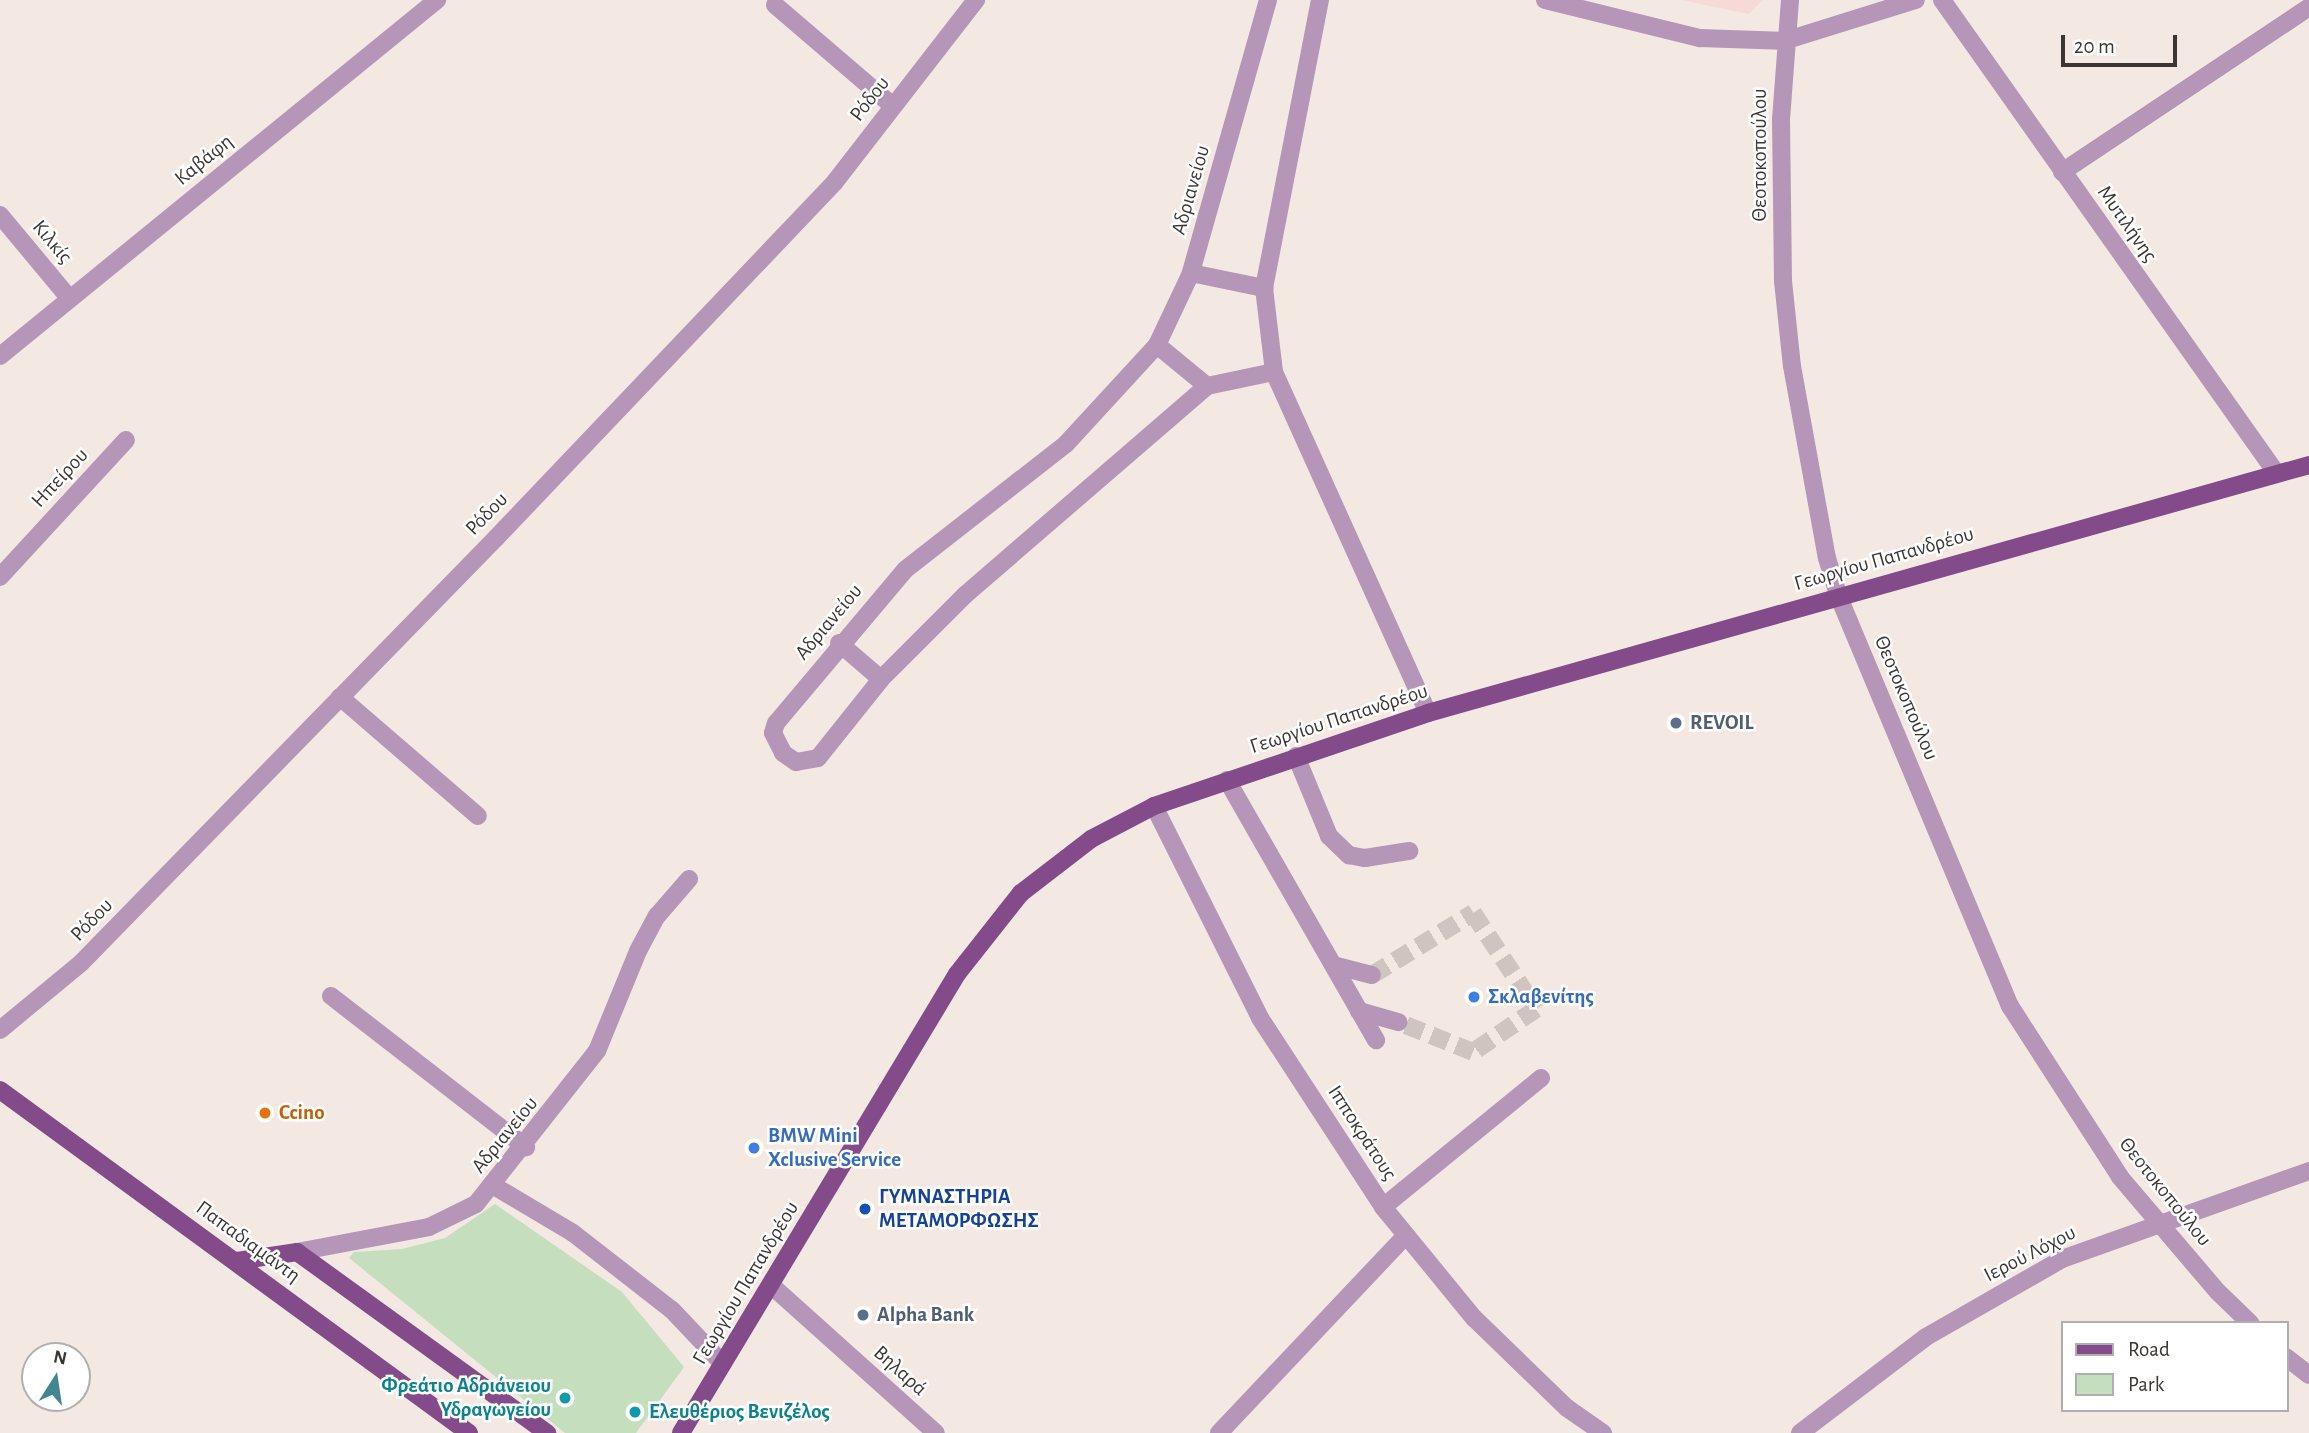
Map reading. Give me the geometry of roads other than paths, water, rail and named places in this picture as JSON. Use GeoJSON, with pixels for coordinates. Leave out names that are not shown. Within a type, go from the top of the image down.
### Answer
{"type":"FeatureCollection","features":[{"type":"Feature","properties":{"kind":"main road","name":"Γεωργίου Παπανδρέου"},"geometry":{"type":"LineString","coordinates":[[681,1433],[772,1286],[950,985],[989,931],[1021,893],[1055,864],[1091,839],[1154,806],[1428,713],[1838,595],[2309,465]]}},
{"type":"Feature","properties":{"kind":"main road","name":"Παπαδιαμάντη"},"geometry":{"type":"LineString","coordinates":[[0,1090],[237,1261],[468,1433]]}},
{"type":"Feature","properties":{"kind":"main road","name":"Παπαδιαμάντη"},"geometry":{"type":"LineString","coordinates":[[297,1252],[547,1433]]}},
{"type":"Feature","properties":{"kind":"main road","name":"Αδριανείου"},"geometry":{"type":"LineString","coordinates":[[237,1261],[297,1252]]}},
{"type":"Feature","properties":{"kind":"street","name":"Καβάφη"},"geometry":{"type":"LineString","coordinates":[[0,356],[437,0]]}},
{"type":"Feature","properties":{"kind":"street","name":"Ρόδου"},"geometry":{"type":"LineString","coordinates":[[0,1030],[81,963],[834,183],[976,0]]}},
{"type":"Feature","properties":{"kind":"street","name":"Αδριανείου"},"geometry":{"type":"LineString","coordinates":[[1268,0],[1191,273],[1157,345],[1066,444],[905,570],[839,643],[776,723],[773,733],[783,753],[796,762],[818,758],[881,679],[965,595],[1207,386],[1274,372]]}},
{"type":"Feature","properties":{"kind":"street"},"geometry":{"type":"LineString","coordinates":[[1320,0],[1264,288],[1274,372],[1428,713]]}},
{"type":"Feature","properties":{"kind":"street"},"geometry":{"type":"LineString","coordinates":[[1545,0],[1700,38],[1784,41],[1916,0]]}},
{"type":"Feature","properties":{"kind":"street","name":"Θεοτοκοπούλου"},"geometry":{"type":"LineString","coordinates":[[1790,0],[1784,41],[1783,281],[1792,366],[1838,595],[2010,1006],[2112,1166],[2158,1222],[2248,1321]]}},
{"type":"Feature","properties":{"kind":"street","name":"Μυτιλήνης"},"geometry":{"type":"LineString","coordinates":[[1942,0],[2277,474]]}},
{"type":"Feature","properties":{"kind":"street"},"geometry":{"type":"LineString","coordinates":[[775,5],[893,106]]}},
{"type":"Feature","properties":{"kind":"street"},"geometry":{"type":"LineString","coordinates":[[2062,172],[2309,7]]}},
{"type":"Feature","properties":{"kind":"street","name":"Κιλκίς"},"geometry":{"type":"LineString","coordinates":[[0,215],[70,299]]}},
{"type":"Feature","properties":{"kind":"street"},"geometry":{"type":"LineString","coordinates":[[1191,273],[1264,288]]}},
{"type":"Feature","properties":{"kind":"street"},"geometry":{"type":"LineString","coordinates":[[1157,345],[1207,386]]}},
{"type":"Feature","properties":{"kind":"street","name":"Ηπείρου"},"geometry":{"type":"LineString","coordinates":[[0,577],[126,440]]}},
{"type":"Feature","properties":{"kind":"street"},"geometry":{"type":"LineString","coordinates":[[839,643],[881,679]]}},
{"type":"Feature","properties":{"kind":"street"},"geometry":{"type":"LineString","coordinates":[[340,697],[478,816]]}},
{"type":"Feature","properties":{"kind":"street"},"geometry":{"type":"LineString","coordinates":[[1296,756],[1329,836],[1349,855],[1365,858],[1409,851]]}},
{"type":"Feature","properties":{"kind":"street"},"geometry":{"type":"LineString","coordinates":[[1227,780],[1376,1040]]}},
{"type":"Feature","properties":{"kind":"street","name":"Ιπποκράτους"},"geometry":{"type":"LineString","coordinates":[[1154,806],[1260,1018],[1383,1207],[1474,1318],[1567,1408],[1603,1433]]}},
{"type":"Feature","properties":{"kind":"street","name":"Αδριανείου"},"geometry":{"type":"LineString","coordinates":[[297,1252],[429,1227],[476,1204],[526,1147],[597,1051],[644,940],[657,916],[689,879]]}},
{"type":"Feature","properties":{"kind":"street"},"geometry":{"type":"LineString","coordinates":[[1333,965],[1372,975]]}},
{"type":"Feature","properties":{"kind":"street"},"geometry":{"type":"LineString","coordinates":[[331,996],[526,1147]]}},
{"type":"Feature","properties":{"kind":"street"},"geometry":{"type":"LineString","coordinates":[[1359,1011],[1398,1021]]}},
{"type":"Feature","properties":{"kind":"street"},"geometry":{"type":"LineString","coordinates":[[1383,1207],[1541,1078]]}},
{"type":"Feature","properties":{"kind":"street","name":"Ιερού Λόχου"},"geometry":{"type":"LineString","coordinates":[[1800,1433],[1926,1337],[2062,1259],[2158,1222],[2309,1171]]}},
{"type":"Feature","properties":{"kind":"street"},"geometry":{"type":"LineString","coordinates":[[494,1186],[573,1233],[672,1310],[723,1364]]}},
{"type":"Feature","properties":{"kind":"street"},"geometry":{"type":"LineString","coordinates":[[1219,1433],[1405,1236]]}},
{"type":"Feature","properties":{"kind":"street","name":"Βηλαρά"},"geometry":{"type":"LineString","coordinates":[[772,1286],[936,1433]]}},
{"type":"Feature","properties":{"kind":"street"},"geometry":{"type":"LineString","coordinates":[[2288,1359],[2309,1375]]}},
{"type":"Feature","properties":{"kind":"tunnel"},"geometry":{"type":"LineString","coordinates":[[1372,975],[1473,913],[1536,1009],[1473,1052],[1398,1022]]}},
{"type":"Feature","properties":{"kind":"place","name":"REVOIL"},"geometry":{"type":"Point","coordinates":[1676,723]}},
{"type":"Feature","properties":{"kind":"place","name":"Σκλαβενίτης"},"geometry":{"type":"Point","coordinates":[1474,997]}},
{"type":"Feature","properties":{"kind":"place","name":"Ccino"},"geometry":{"type":"Point","coordinates":[265,1113]}},
{"type":"Feature","properties":{"kind":"place","name":"BMW Mini Xclusive Service"},"geometry":{"type":"Point","coordinates":[754,1148]}},
{"type":"Feature","properties":{"kind":"place","name":"ΓΥΜΝΑΣΤΗΡΙΑ ΜΕΤΑΜΟΡΦΩΣΗΣ"},"geometry":{"type":"Point","coordinates":[865,1209]}},
{"type":"Feature","properties":{"kind":"place","name":"Alpha Bank"},"geometry":{"type":"Point","coordinates":[863,1315]}},
{"type":"Feature","properties":{"kind":"place","name":"Φρεάτιο Αδριάνειου Υδραγωγείου"},"geometry":{"type":"Point","coordinates":[565,1398]}},
{"type":"Feature","properties":{"kind":"place","name":"Ελευθέριος Βενιζέλος"},"geometry":{"type":"Point","coordinates":[635,1412]}}]}
